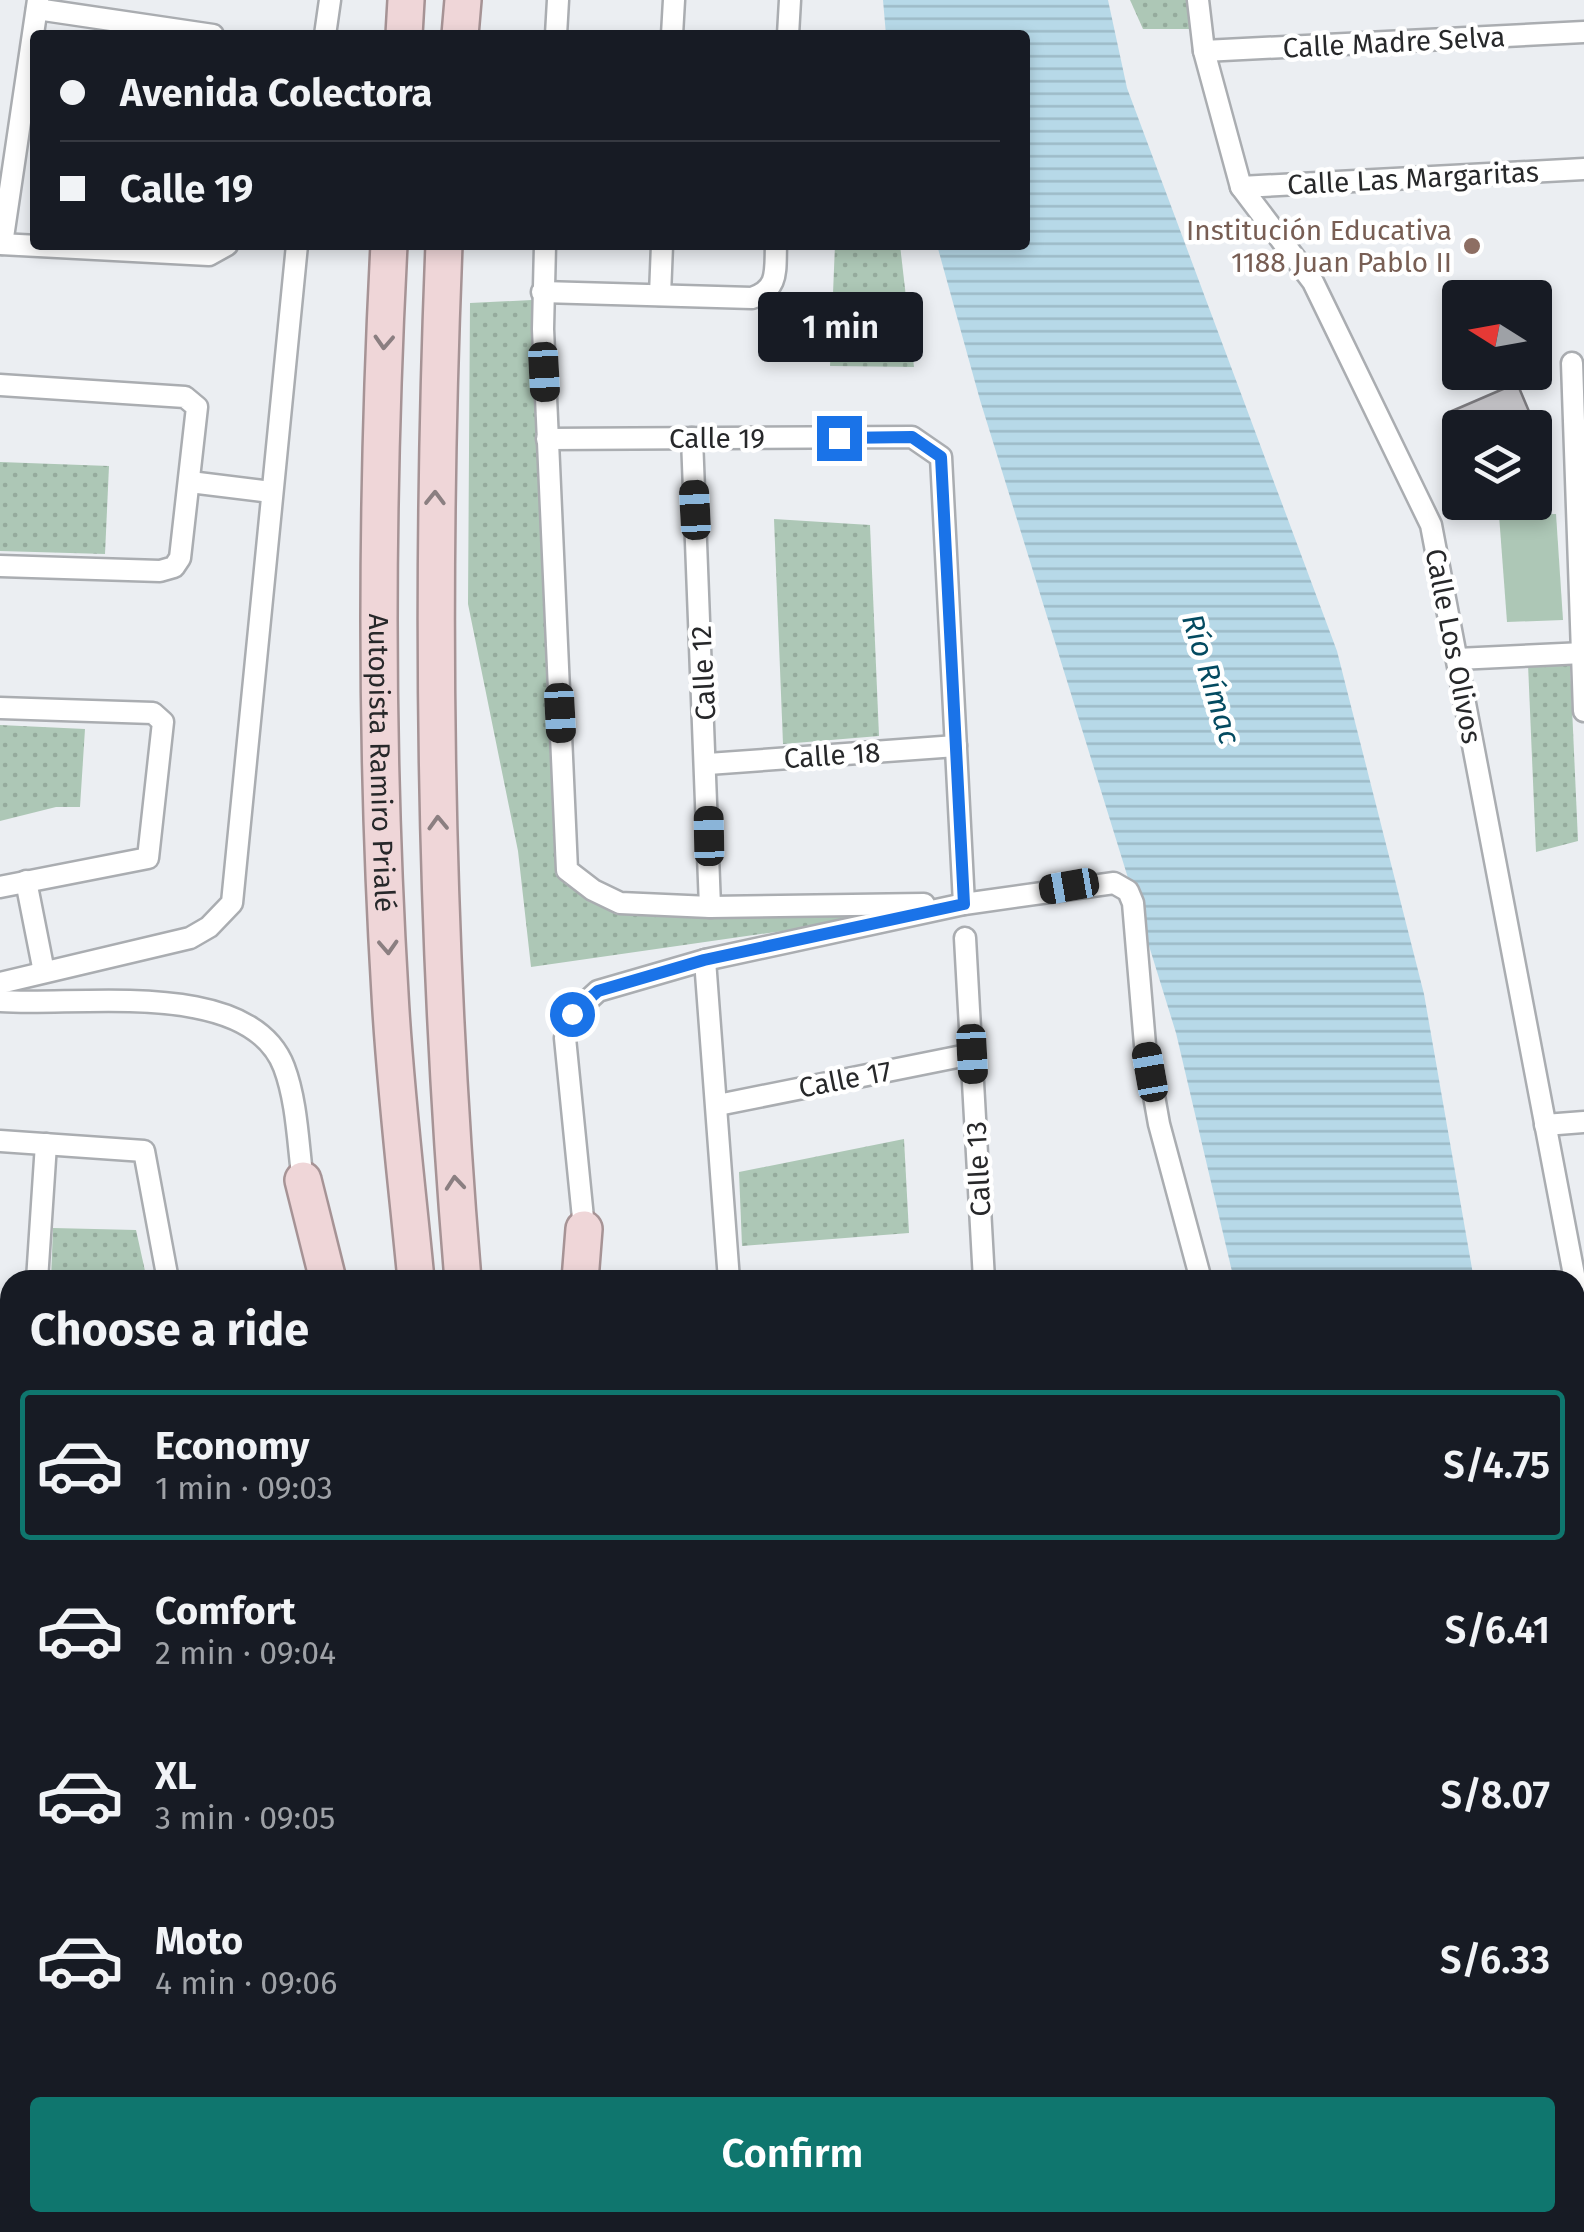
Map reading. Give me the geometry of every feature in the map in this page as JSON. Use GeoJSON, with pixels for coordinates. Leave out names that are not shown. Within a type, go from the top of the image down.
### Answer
{"type":"FeatureCollection","features":[{"type":"Feature","properties":{"kind":"highway"},"geometry":{"type":"LineString","coordinates":[[404,30],[406,0]]}},
{"type":"Feature","properties":{"kind":"highway"},"geometry":{"type":"LineString","coordinates":[[461,30],[464,0]]}},
{"type":"Feature","properties":{"kind":"highway","name":"Autopista Ramiro Prialé"},"geometry":{"type":"LineString","coordinates":[[389,250],[379,443],[384,875],[390,998],[415,1270]]}},
{"type":"Feature","properties":{"kind":"highway","name":"Autopista Ramiro Prialé"},"geometry":{"type":"LineString","coordinates":[[444,250],[434,580],[436,781],[444,1012],[463,1270]]}},
{"type":"Feature","properties":{"kind":"highway"},"geometry":{"type":"LineString","coordinates":[[303,1180],[326,1270]]}},
{"type":"Feature","properties":{"kind":"highway"},"geometry":{"type":"LineString","coordinates":[[581,1270],[584,1228]]}},
{"type":"Feature","properties":{"kind":"street"},"geometry":{"type":"LineString","coordinates":[[326,30],[330,0]]}},
{"type":"Feature","properties":{"kind":"street"},"geometry":{"type":"LineString","coordinates":[[556,30],[558,0]]}},
{"type":"Feature","properties":{"kind":"street"},"geometry":{"type":"LineString","coordinates":[[672,30],[674,0]]}},
{"type":"Feature","properties":{"kind":"street"},"geometry":{"type":"LineString","coordinates":[[788,30],[790,0]]}},
{"type":"Feature","properties":{"kind":"street","name":"Calle Los Olivos"},"geometry":{"type":"LineString","coordinates":[[1198,0],[1204,51],[1241,186],[1313,282],[1432,525],[1573,1270]]}},
{"type":"Feature","properties":{"kind":"street"},"geometry":{"type":"LineString","coordinates":[[33,30],[37,4],[185,30]]}},
{"type":"Feature","properties":{"kind":"street","name":"Calle Madre Selva"},"geometry":{"type":"LineString","coordinates":[[1204,51],[1584,32]]}},
{"type":"Feature","properties":{"kind":"street"},"geometry":{"type":"LineString","coordinates":[[30,51],[1,244],[30,246]]}},
{"type":"Feature","properties":{"kind":"street","name":"Calle Las Margaritas"},"geometry":{"type":"LineString","coordinates":[[1241,186],[1584,169]]}},
{"type":"Feature","properties":{"kind":"street"},"geometry":{"type":"LineString","coordinates":[[114,250],[209,255],[218,250]]}},
{"type":"Feature","properties":{"kind":"street"},"geometry":{"type":"LineString","coordinates":[[0,983],[190,938],[210,927],[232,904],[296,250]]}},
{"type":"Feature","properties":{"kind":"street"},"geometry":{"type":"LineString","coordinates":[[545,250],[542,292],[567,870],[593,890],[620,903],[710,907],[964,904]]}},
{"type":"Feature","properties":{"kind":"street"},"geometry":{"type":"LineString","coordinates":[[660,296],[662,250]]}},
{"type":"Feature","properties":{"kind":"street"},"geometry":{"type":"LineString","coordinates":[[542,292],[752,298],[767,292],[774,282],[776,250]]}},
{"type":"Feature","properties":{"kind":"street"},"geometry":{"type":"LineString","coordinates":[[1572,362],[1584,712]]}},
{"type":"Feature","properties":{"kind":"street"},"geometry":{"type":"LineString","coordinates":[[0,385],[185,397],[197,407],[180,558],[174,568],[160,571],[0,566]]}},
{"type":"Feature","properties":{"kind":"street","name":"Calle 19"},"geometry":{"type":"LineString","coordinates":[[548,439],[912,437],[941,457],[956,746]]}},
{"type":"Feature","properties":{"kind":"street","name":"Calle 12"},"geometry":{"type":"LineString","coordinates":[[692,438],[708,764],[710,907]]}},
{"type":"Feature","properties":{"kind":"street"},"geometry":{"type":"LineString","coordinates":[[190,482],[271,492]]}},
{"type":"Feature","properties":{"kind":"street"},"geometry":{"type":"LineString","coordinates":[[1457,660],[1582,653]]}},
{"type":"Feature","properties":{"kind":"street"},"geometry":{"type":"LineString","coordinates":[[0,708],[153,714],[163,722],[149,857],[0,887]]}},
{"type":"Feature","properties":{"kind":"street"},"geometry":{"type":"LineString","coordinates":[[956,746],[964,904]]}},
{"type":"Feature","properties":{"kind":"street","name":"Calle 18"},"geometry":{"type":"LineString","coordinates":[[708,764],[956,746]]}},
{"type":"Feature","properties":{"kind":"street"},"geometry":{"type":"LineString","coordinates":[[26,881],[44,972]]}},
{"type":"Feature","properties":{"kind":"street"},"geometry":{"type":"LineString","coordinates":[[589,1270],[564,1038],[572,1014],[598,991],[704,960],[964,904],[1114,883],[1128,891],[1133,903],[1150,1077],[1199,1270]]}},
{"type":"Feature","properties":{"kind":"street","name":"Calle 13"},"geometry":{"type":"LineString","coordinates":[[964,938],[983,1270]]}},
{"type":"Feature","properties":{"kind":"street"},"geometry":{"type":"LineString","coordinates":[[704,960],[728,1270]]}},
{"type":"Feature","properties":{"kind":"street"},"geometry":{"type":"LineString","coordinates":[[0,1001],[195,1004],[255,1029],[280,1059],[316,1270]]}},
{"type":"Feature","properties":{"kind":"street","name":"Calle 17"},"geometry":{"type":"LineString","coordinates":[[718,1104],[972,1054]]}},
{"type":"Feature","properties":{"kind":"street"},"geometry":{"type":"LineString","coordinates":[[1545,1125],[1584,1122]]}},
{"type":"Feature","properties":{"kind":"street"},"geometry":{"type":"LineString","coordinates":[[0,1141],[144,1152],[166,1270]]}},
{"type":"Feature","properties":{"kind":"street"},"geometry":{"type":"LineString","coordinates":[[38,1270],[46,1144]]}},
{"type":"Feature","properties":{"kind":"green space"},"geometry":{"type":"Polygon","coordinates":[[[1130,0],[1191,0],[1195,29],[1143,29],[1130,0]]]}},
{"type":"Feature","properties":{"kind":"green space"},"geometry":{"type":"Polygon","coordinates":[[[835,250],[901,250],[914,367],[830,366],[835,250]]]}},
{"type":"Feature","properties":{"kind":"green space"},"geometry":{"type":"Polygon","coordinates":[[[532,300],[554,838],[561,875],[588,895],[887,916],[531,967],[518,851],[468,604],[470,303],[532,300]]]}},
{"type":"Feature","properties":{"kind":"green space"},"geometry":{"type":"Polygon","coordinates":[[[0,462],[109,466],[105,554],[0,551],[0,462]]]}},
{"type":"Feature","properties":{"kind":"green space"},"geometry":{"type":"Polygon","coordinates":[[[1552,514],[1556,514],[1563,620],[1507,622],[1499,520],[1552,520],[1552,514]]]}},
{"type":"Feature","properties":{"kind":"green space"},"geometry":{"type":"Polygon","coordinates":[[[774,519],[870,525],[879,736],[783,744],[774,519]]]}},
{"type":"Feature","properties":{"kind":"green space"},"geometry":{"type":"Polygon","coordinates":[[[1570,663],[1578,841],[1536,852],[1528,664],[1570,663]]]}},
{"type":"Feature","properties":{"kind":"green space"},"geometry":{"type":"Polygon","coordinates":[[[0,725],[85,729],[80,807],[56,807],[0,821],[0,725]]]}},
{"type":"Feature","properties":{"kind":"green space"},"geometry":{"type":"Polygon","coordinates":[[[904,1139],[909,1233],[742,1246],[739,1172],[904,1139]]]}},
{"type":"Feature","properties":{"kind":"green space"},"geometry":{"type":"Polygon","coordinates":[[[53,1228],[136,1230],[145,1270],[51,1270],[53,1228]]]}},
{"type":"Feature","properties":{"kind":"water","name":"Río Rímac"},"geometry":{"type":"Polygon","coordinates":[[[883,0],[1108,0],[1127,88],[1337,651],[1424,994],[1472,1270],[1232,1270],[1176,1033],[980,400],[938,250],[1030,250],[1030,30],[886,30],[883,0]]]}},
{"type":"Feature","properties":{"kind":"building"},"geometry":{"type":"Polygon","coordinates":[[[1501,390],[1520,390],[1528,410],[1454,410],[1501,390]]]}},
{"type":"Feature","properties":{"kind":"place","name":"Institución Educativa 1188 Juan Pablo II"},"geometry":{"type":"Point","coordinates":[1472,246]}},
{"type":"Feature","properties":{"kind":"route"},"geometry":{"type":"LineString","coordinates":[[572,1014],[598,991],[704,960],[964,904],[941,457],[912,437],[839,438]]}}]}
